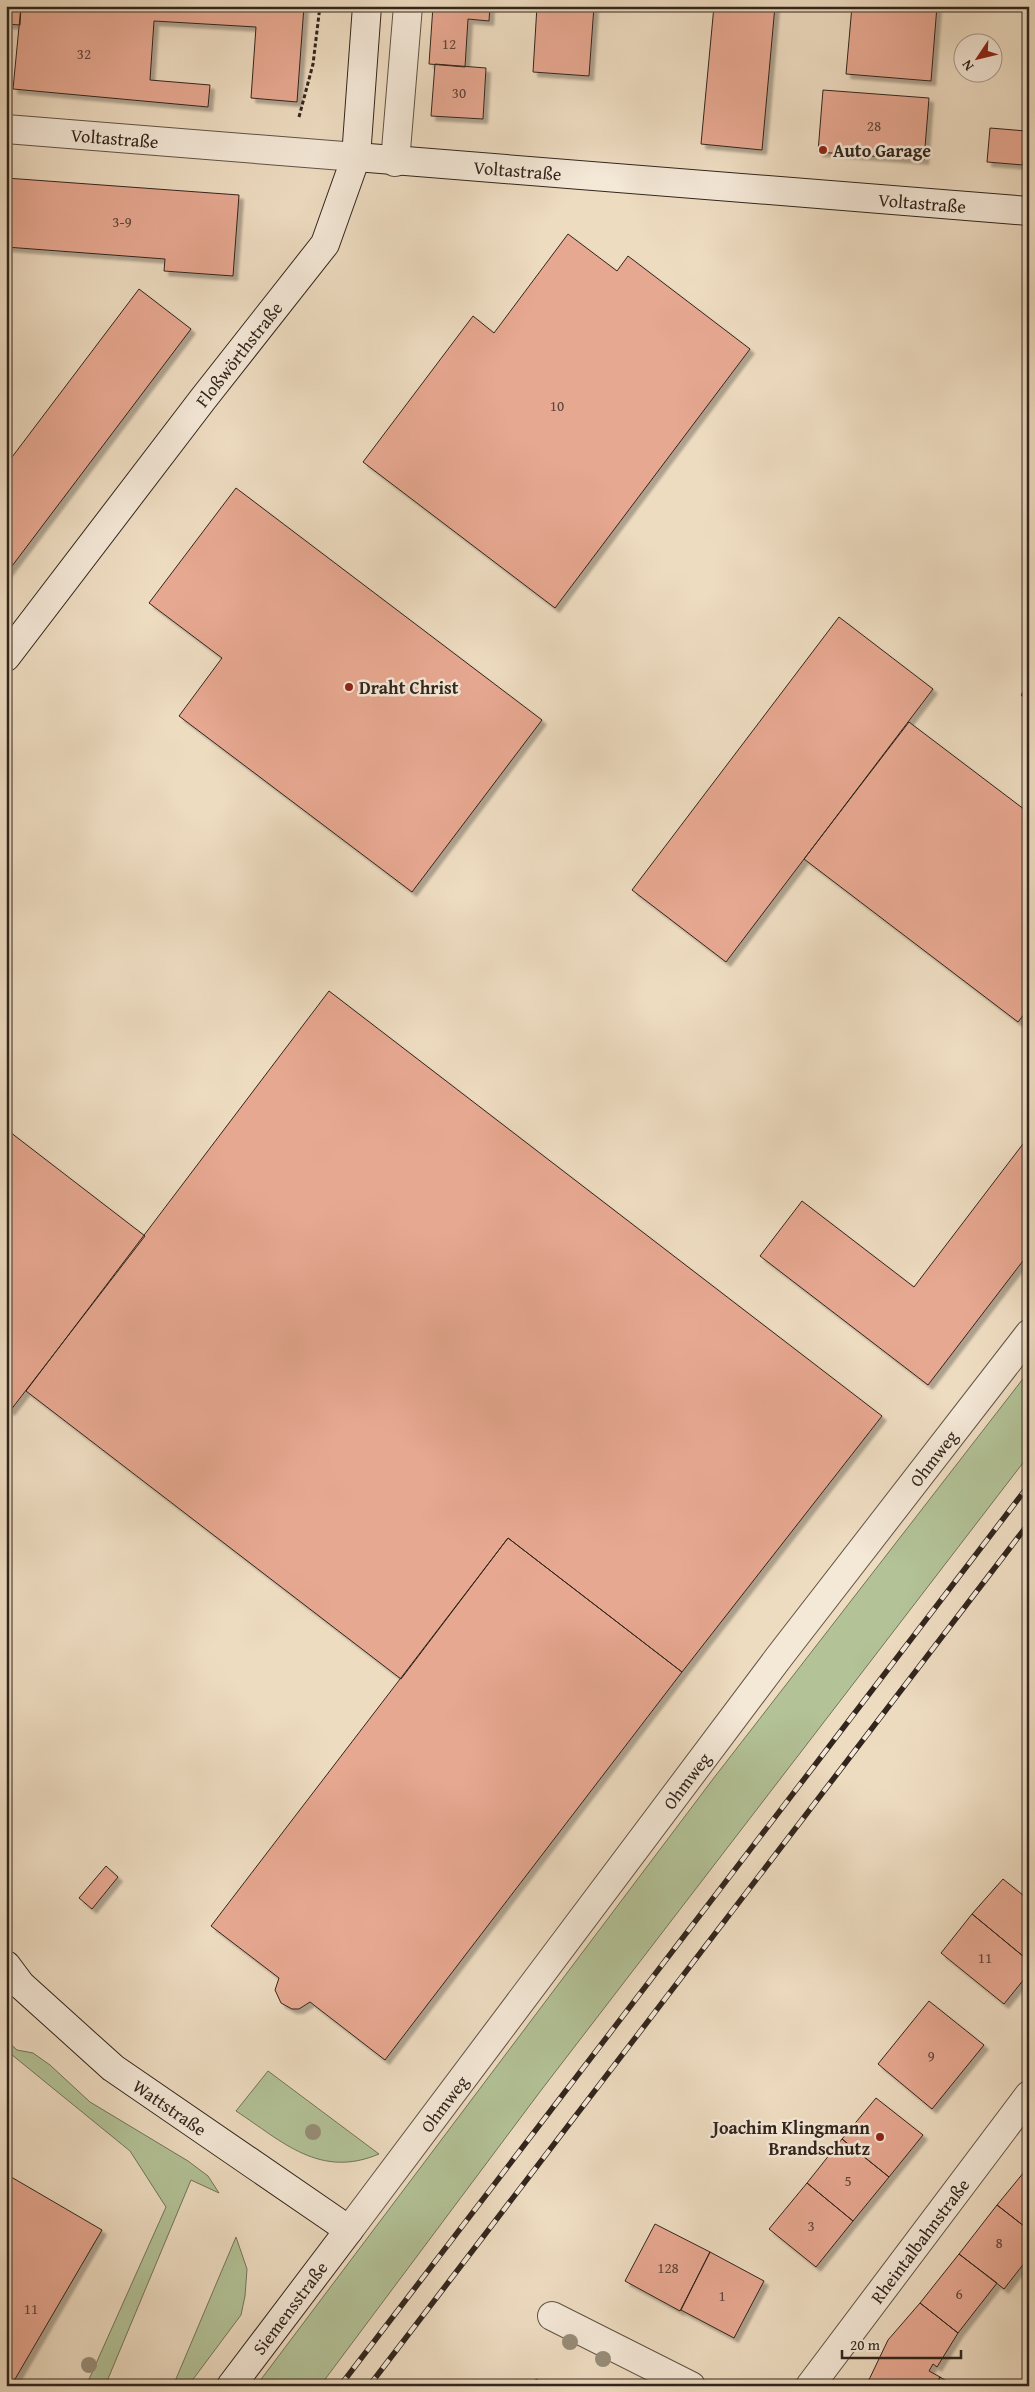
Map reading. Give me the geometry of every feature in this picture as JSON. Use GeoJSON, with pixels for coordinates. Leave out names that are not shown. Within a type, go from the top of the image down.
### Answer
{"type":"FeatureCollection","features":[{"type":"Feature","properties":{"kind":"street","name":"Floßwörthstraße"},"geometry":{"type":"LineString","coordinates":[[6,657],[325,244],[356,157],[367,6]]}},
{"type":"Feature","properties":{"kind":"street"},"geometry":{"type":"LineString","coordinates":[[395,162],[408,6]]}},
{"type":"Feature","properties":{"kind":"street","name":"Voltastraße"},"geometry":{"type":"LineString","coordinates":[[6,130],[1029,211]]}},
{"type":"Feature","properties":{"kind":"street","name":"Ohmweg"},"geometry":{"type":"LineString","coordinates":[[349,2230],[779,1657],[1029,1334]]}},
{"type":"Feature","properties":{"kind":"street","name":"Wattstraße"},"geometry":{"type":"LineString","coordinates":[[6,1965],[21,1985],[113,2068],[349,2230]]}},
{"type":"Feature","properties":{"kind":"street","name":"Rheintalbahnstraße"},"geometry":{"type":"LineString","coordinates":[[810,2386],[1029,2095]]}},
{"type":"Feature","properties":{"kind":"street","name":"Siemensstraße"},"geometry":{"type":"LineString","coordinates":[[231,2386],[349,2230]]}},
{"type":"Feature","properties":{"kind":"street"},"geometry":{"type":"LineString","coordinates":[[552,2316],[691,2386]]}},
{"type":"Feature","properties":{"kind":"path"},"geometry":{"type":"LineString","coordinates":[[290,152],[313,64],[320,6]]}},
{"type":"Feature","properties":{"kind":"green space"},"geometry":{"type":"Polygon","coordinates":[[[1029,1371],[1029,1455],[539,2093],[320,2386],[256,2386],[713,1779],[1029,1371]]]}},
{"type":"Feature","properties":{"kind":"green space"},"geometry":{"type":"Polygon","coordinates":[[[6,2040],[17,2050],[33,2053],[50,2065],[90,2102],[188,2161],[208,2176],[219,2193],[191,2180],[105,2386],[86,2386],[166,2207],[130,2151],[6,2050],[6,2040]]]}},
{"type":"Feature","properties":{"kind":"green space"},"geometry":{"type":"Polygon","coordinates":[[[268,2071],[379,2154],[358,2161],[338,2162],[320,2160],[286,2145],[236,2111],[268,2071]]]}},
{"type":"Feature","properties":{"kind":"green space"},"geometry":{"type":"Polygon","coordinates":[[[236,2237],[247,2269],[245,2296],[241,2315],[188,2386],[173,2386],[236,2237]]]}},
{"type":"Feature","properties":{"kind":"building"},"geometry":{"type":"Polygon","coordinates":[[[6,6],[21,6],[20,25],[6,24],[6,6]]]}},
{"type":"Feature","properties":{"kind":"building"},"geometry":{"type":"Polygon","coordinates":[[[21,6],[304,6],[297,102],[251,98],[256,27],[154,21],[150,80],[210,85],[208,107],[13,89],[21,6]]]}},
{"type":"Feature","properties":{"kind":"building"},"geometry":{"type":"Polygon","coordinates":[[[433,6],[490,6],[489,21],[468,19],[465,67],[429,64],[433,6]]]}},
{"type":"Feature","properties":{"kind":"building"},"geometry":{"type":"Polygon","coordinates":[[[537,6],[594,6],[589,76],[533,72],[537,6]]]}},
{"type":"Feature","properties":{"kind":"building"},"geometry":{"type":"Polygon","coordinates":[[[714,6],[775,6],[762,150],[701,144],[714,6]]]}},
{"type":"Feature","properties":{"kind":"building"},"geometry":{"type":"Polygon","coordinates":[[[852,6],[937,6],[931,81],[846,74],[852,6]]]}},
{"type":"Feature","properties":{"kind":"building"},"geometry":{"type":"Polygon","coordinates":[[[435,64],[486,68],[483,119],[431,116],[435,64]]]}},
{"type":"Feature","properties":{"kind":"building"},"geometry":{"type":"Polygon","coordinates":[[[823,90],[929,98],[924,160],[818,152],[823,90]]]}},
{"type":"Feature","properties":{"kind":"building"},"geometry":{"type":"Polygon","coordinates":[[[990,128],[1026,131],[1023,165],[987,162],[990,128]]]}},
{"type":"Feature","properties":{"kind":"building"},"geometry":{"type":"Polygon","coordinates":[[[1026,131],[1029,132],[1029,166],[1023,165],[1026,131]]]}},
{"type":"Feature","properties":{"kind":"building"},"geometry":{"type":"Polygon","coordinates":[[[6,178],[239,195],[233,276],[164,271],[165,259],[6,247],[6,178]]]}},
{"type":"Feature","properties":{"kind":"building"},"geometry":{"type":"Polygon","coordinates":[[[568,234],[617,271],[628,256],[750,349],[555,608],[363,462],[473,316],[494,333],[568,234]]]}},
{"type":"Feature","properties":{"kind":"building"},"geometry":{"type":"Polygon","coordinates":[[[139,289],[191,329],[6,574],[6,465],[139,289]]]}},
{"type":"Feature","properties":{"kind":"building","name":"Draht Christ"},"geometry":{"type":"Polygon","coordinates":[[[236,488],[542,720],[412,892],[179,716],[222,658],[149,603],[236,488]]]}},
{"type":"Feature","properties":{"kind":"building"},"geometry":{"type":"Polygon","coordinates":[[[839,617],[933,689],[726,962],[632,890],[839,617]]]}},
{"type":"Feature","properties":{"kind":"building"},"geometry":{"type":"Polygon","coordinates":[[[1029,685],[1029,701],[1021,695],[1029,685]]]}},
{"type":"Feature","properties":{"kind":"building"},"geometry":{"type":"Polygon","coordinates":[[[909,722],[1029,813],[1029,1008],[1018,1022],[804,859],[909,722]]]}},
{"type":"Feature","properties":{"kind":"building"},"geometry":{"type":"Polygon","coordinates":[[[329,991],[882,1416],[682,1672],[508,1538],[401,1679],[26,1391],[329,991]]]}},
{"type":"Feature","properties":{"kind":"building"},"geometry":{"type":"Polygon","coordinates":[[[6,1129],[145,1236],[10,1411],[6,1408],[6,1129]]]}},
{"type":"Feature","properties":{"kind":"building"},"geometry":{"type":"Polygon","coordinates":[[[1029,1136],[1029,1253],[928,1385],[760,1256],[802,1201],[914,1287],[1029,1136]]]}},
{"type":"Feature","properties":{"kind":"building"},"geometry":{"type":"Polygon","coordinates":[[[508,1538],[682,1672],[385,2060],[310,2002],[299,2009],[292,2009],[281,2003],[275,1990],[279,1978],[211,1926],[508,1538]]]}},
{"type":"Feature","properties":{"kind":"building"},"geometry":{"type":"Polygon","coordinates":[[[106,1866],[118,1877],[92,1909],[79,1898],[106,1866]]]}},
{"type":"Feature","properties":{"kind":"building"},"geometry":{"type":"Polygon","coordinates":[[[1003,1879],[1029,1900],[1029,1961],[972,1914],[1003,1879]]]}},
{"type":"Feature","properties":{"kind":"building"},"geometry":{"type":"Polygon","coordinates":[[[972,1914],[1029,1961],[1029,1973],[1004,2004],[941,1953],[972,1914]]]}},
{"type":"Feature","properties":{"kind":"building"},"geometry":{"type":"Polygon","coordinates":[[[929,2001],[984,2045],[932,2109],[878,2064],[929,2001]]]}},
{"type":"Feature","properties":{"kind":"building"},"geometry":{"type":"Polygon","coordinates":[[[876,2098],[923,2135],[889,2177],[842,2139],[876,2098]]]}},
{"type":"Feature","properties":{"kind":"building"},"geometry":{"type":"Polygon","coordinates":[[[842,2139],[889,2177],[853,2221],[807,2183],[842,2139]]]}},
{"type":"Feature","properties":{"kind":"building"},"geometry":{"type":"Polygon","coordinates":[[[1029,2166],[1029,2230],[997,2205],[1029,2166]]]}},
{"type":"Feature","properties":{"kind":"building"},"geometry":{"type":"Polygon","coordinates":[[[6,2174],[102,2230],[11,2386],[6,2386],[6,2174]]]}},
{"type":"Feature","properties":{"kind":"building"},"geometry":{"type":"Polygon","coordinates":[[[807,2183],[853,2221],[816,2267],[769,2229],[807,2183]]]}},
{"type":"Feature","properties":{"kind":"building"},"geometry":{"type":"Polygon","coordinates":[[[997,2205],[1029,2230],[1029,2257],[1004,2289],[959,2254],[997,2205]]]}},
{"type":"Feature","properties":{"kind":"building"},"geometry":{"type":"Polygon","coordinates":[[[655,2224],[710,2252],[680,2311],[625,2281],[655,2224]]]}},
{"type":"Feature","properties":{"kind":"building"},"geometry":{"type":"Polygon","coordinates":[[[710,2252],[764,2281],[734,2338],[681,2310],[710,2252]]]}},
{"type":"Feature","properties":{"kind":"building"},"geometry":{"type":"Polygon","coordinates":[[[959,2254],[997,2283],[958,2333],[920,2303],[959,2254]]]}},
{"type":"Feature","properties":{"kind":"building"},"geometry":{"type":"Polygon","coordinates":[[[920,2303],[958,2333],[937,2367],[933,2364],[929,2371],[940,2377],[936,2386],[866,2386],[888,2340],[920,2303]]]}},
{"type":"Feature","properties":{"kind":"building"},"geometry":{"type":"Polygon","coordinates":[[[940,2377],[955,2386],[936,2386],[940,2377]]]}},
{"type":"Feature","properties":{"kind":"building"},"geometry":{"type":"Polygon","coordinates":[[[536,2379],[550,2386],[532,2386],[536,2379]]]}},
{"type":"Feature","properties":{"kind":"railway"},"geometry":{"type":"LineString","coordinates":[[340,2386],[1029,1485]]}},
{"type":"Feature","properties":{"kind":"railway"},"geometry":{"type":"LineString","coordinates":[[369,2386],[1029,1523]]}},
{"type":"Feature","properties":{"kind":"place","name":"Auto Garage"},"geometry":{"type":"Point","coordinates":[823,150]}},
{"type":"Feature","properties":{"kind":"place","name":"Draht Christ"},"geometry":{"type":"Point","coordinates":[349,687]}},
{"type":"Feature","properties":{"kind":"place","name":"Joachim Klingmann Brandschutz"},"geometry":{"type":"Point","coordinates":[880,2137]}}]}
